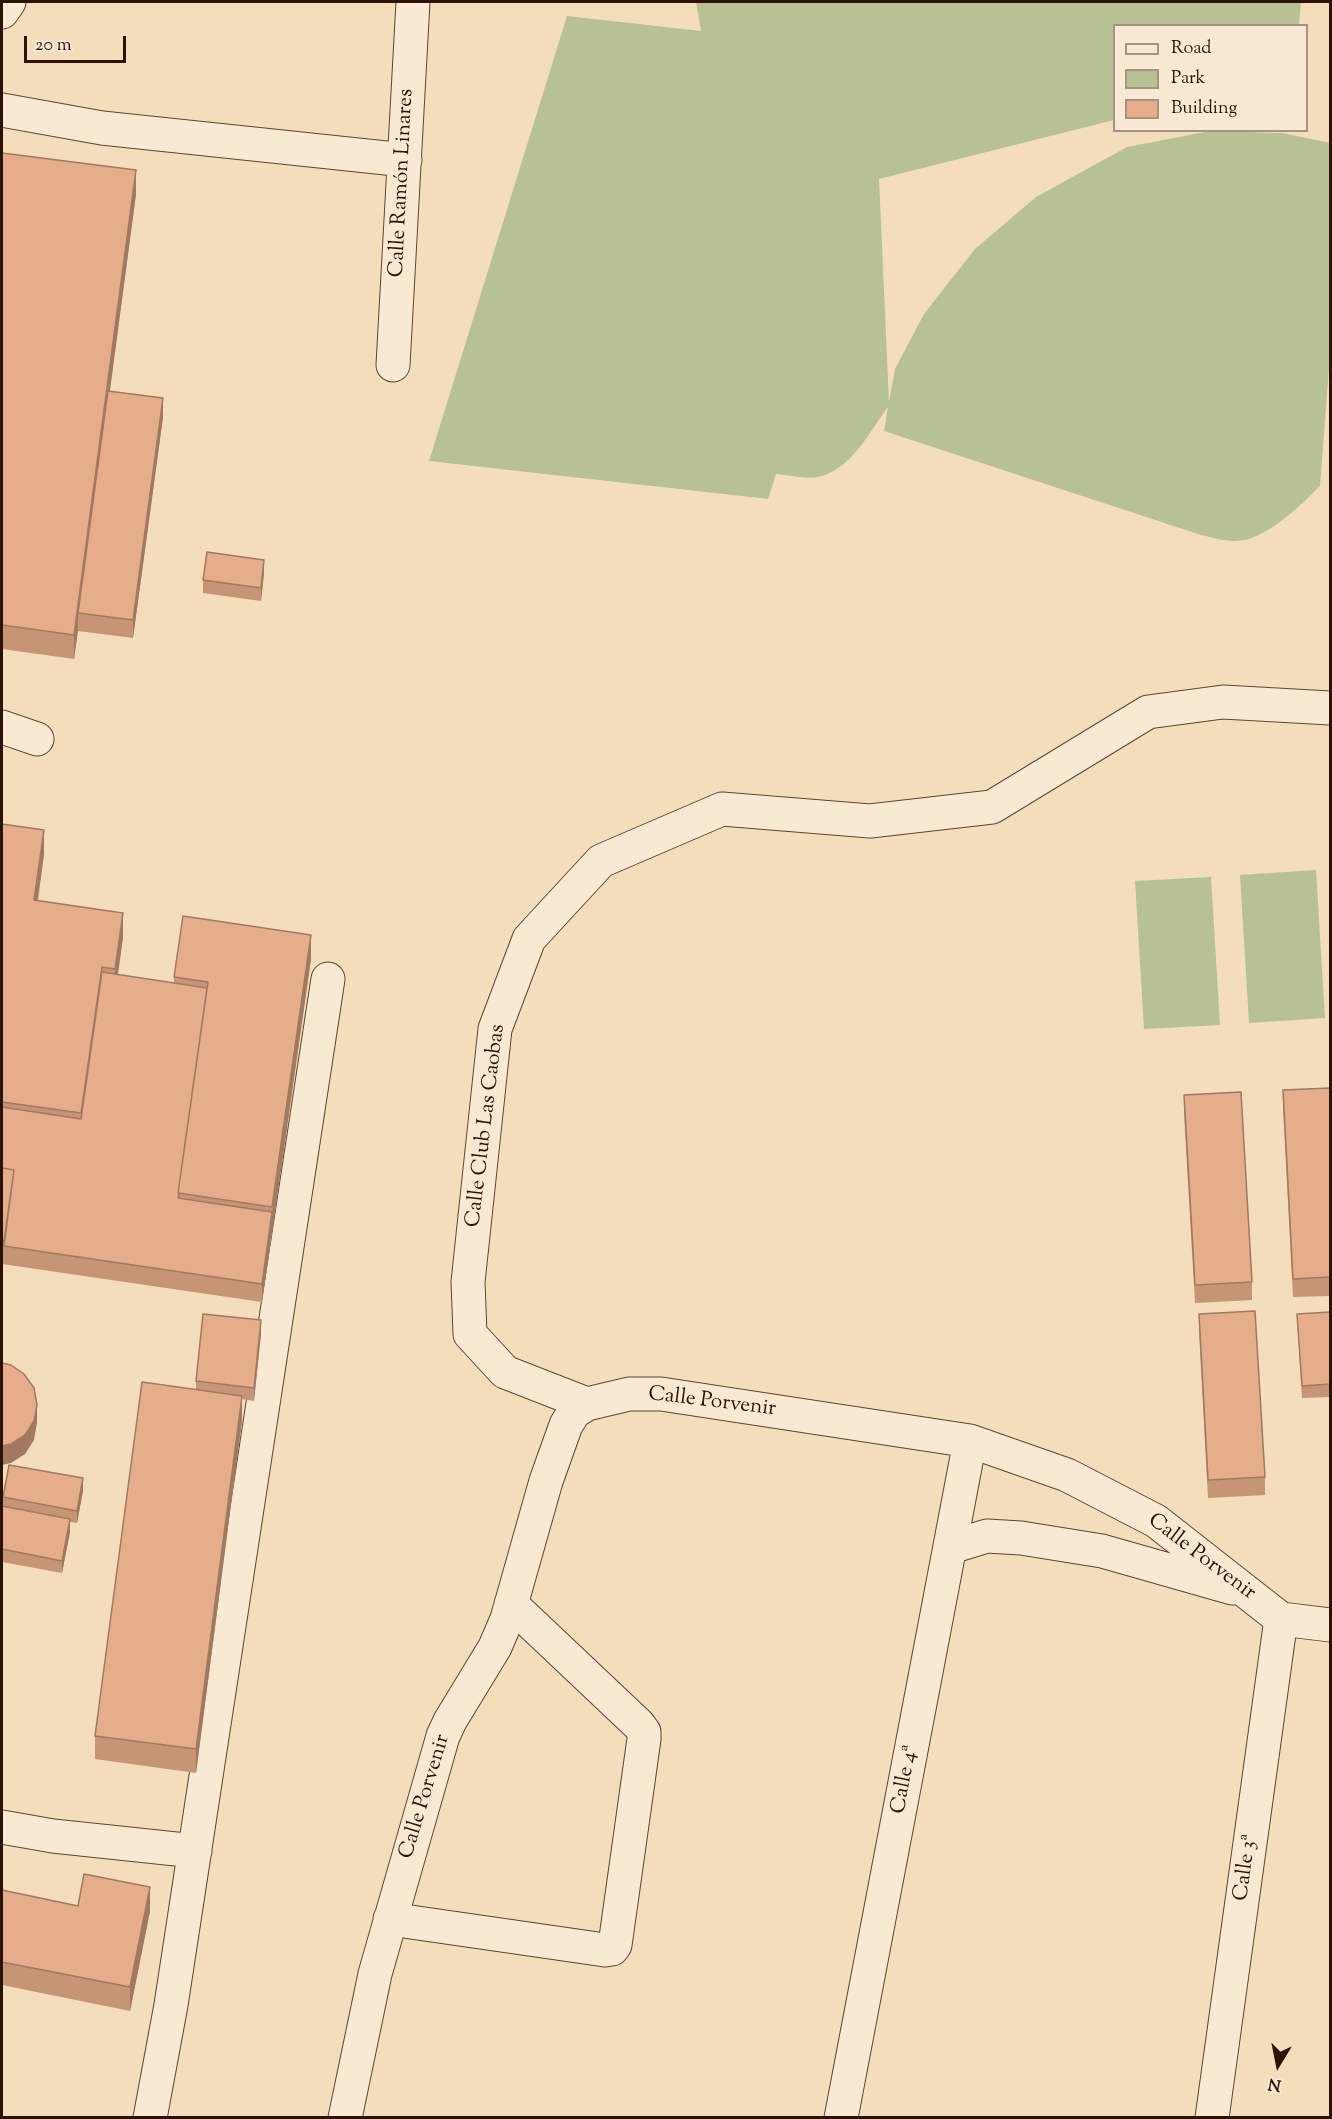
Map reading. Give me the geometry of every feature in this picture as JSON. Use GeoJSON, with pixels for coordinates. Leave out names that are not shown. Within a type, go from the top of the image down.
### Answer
{"type":"FeatureCollection","features":[{"type":"Feature","properties":{"kind":"street"},"geometry":{"type":"LineString","coordinates":[[2,12],[9,2]]}},
{"type":"Feature","properties":{"kind":"street","name":"Calle Ramón Linares"},"geometry":{"type":"LineString","coordinates":[[393,365],[413,2]]}},
{"type":"Feature","properties":{"kind":"street"},"geometry":{"type":"LineString","coordinates":[[2,110],[102,128],[405,160]]}},
{"type":"Feature","properties":{"kind":"street","name":"Calle Club Las Caobas"},"geometry":{"type":"LineString","coordinates":[[587,1404],[505,1372],[470,1334],[468,1282],[495,1029],[529,939],[601,861],[722,809],[870,821],[992,807],[1148,712],[1223,702],[1330,708]]}},
{"type":"Feature","properties":{"kind":"street"},"geometry":{"type":"LineString","coordinates":[[2,727],[37,739]]}},
{"type":"Feature","properties":{"kind":"street"},"geometry":{"type":"LineString","coordinates":[[150,2118],[171,2005],[328,979]]}},
{"type":"Feature","properties":{"kind":"street","name":"Calle Porvenir"},"geometry":{"type":"LineString","coordinates":[[345,2118],[368,2006],[390,1919],[446,1728],[495,1647],[511,1604],[546,1481],[566,1425],[574,1412],[587,1404],[629,1394],[661,1394],[970,1441],[1067,1475],[1156,1521],[1281,1619]]}},
{"type":"Feature","properties":{"kind":"street","name":"Calle 4ª"},"geometry":{"type":"LineString","coordinates":[[841,2118],[970,1441]]}},
{"type":"Feature","properties":{"kind":"street"},"geometry":{"type":"LineString","coordinates":[[951,1547],[987,1536],[1021,1538],[1102,1551],[1248,1592]]}},
{"type":"Feature","properties":{"kind":"street"},"geometry":{"type":"LineString","coordinates":[[390,1919],[605,1950],[612,1949],[615,1945],[645,1739],[644,1732],[511,1604]]}},
{"type":"Feature","properties":{"kind":"street"},"geometry":{"type":"LineString","coordinates":[[1281,1619],[1330,1625]]}},
{"type":"Feature","properties":{"kind":"street","name":"Calle 3ª"},"geometry":{"type":"LineString","coordinates":[[1212,2118],[1281,1619]]}},
{"type":"Feature","properties":{"kind":"street"},"geometry":{"type":"LineString","coordinates":[[2,1827],[53,1836],[195,1851]]}},
{"type":"Feature","properties":{"kind":"green space"},"geometry":{"type":"Polygon","coordinates":[[[696,2],[1301,2],[1299,24],[1113,24],[1113,120],[879,179],[889,402],[895,369],[924,314],[975,249],[1036,197],[1127,147],[1205,132],[1282,133],[1330,143],[1330,355],[1320,486],[1281,521],[1257,536],[1245,540],[1221,540],[884,431],[888,407],[858,449],[840,467],[817,477],[776,474],[768,499],[429,461],[567,16],[701,31],[696,2]]]}},
{"type":"Feature","properties":{"kind":"green space"},"geometry":{"type":"Polygon","coordinates":[[[1316,870],[1325,1018],[1249,1023],[1240,875],[1316,870]]]}},
{"type":"Feature","properties":{"kind":"green space"},"geometry":{"type":"Polygon","coordinates":[[[1211,877],[1220,1025],[1144,1029],[1135,881],[1211,877]]]}},
{"type":"Feature","properties":{"kind":"building"},"geometry":{"type":"Polygon","coordinates":[[[2,153],[136,170],[74,635],[2,625],[2,153]]]}},
{"type":"Feature","properties":{"kind":"building"},"geometry":{"type":"Polygon","coordinates":[[[108,391],[163,398],[133,620],[78,613],[108,391]]]}},
{"type":"Feature","properties":{"kind":"building"},"geometry":{"type":"Polygon","coordinates":[[[207,552],[264,560],[261,588],[203,580],[207,552]]]}},
{"type":"Feature","properties":{"kind":"building"},"geometry":{"type":"Polygon","coordinates":[[[2,824],[44,830],[34,900],[123,913],[115,969],[102,967],[81,1113],[2,1102],[2,824]]]}},
{"type":"Feature","properties":{"kind":"building"},"geometry":{"type":"Polygon","coordinates":[[[183,916],[311,935],[272,1207],[178,1193],[208,982],[174,977],[183,916]]]}},
{"type":"Feature","properties":{"kind":"building"},"geometry":{"type":"Polygon","coordinates":[[[102,972],[207,988],[178,1198],[272,1212],[262,1284],[4,1246],[14,1170],[2,1168],[2,1107],[81,1119],[102,972]]]}},
{"type":"Feature","properties":{"kind":"building"},"geometry":{"type":"Polygon","coordinates":[[[1330,1088],[1330,1277],[1293,1279],[1283,1090],[1330,1088]]]}},
{"type":"Feature","properties":{"kind":"building"},"geometry":{"type":"Polygon","coordinates":[[[1241,1092],[1252,1282],[1195,1285],[1184,1095],[1241,1092]]]}},
{"type":"Feature","properties":{"kind":"building"},"geometry":{"type":"Polygon","coordinates":[[[2,1168],[14,1170],[4,1241],[2,1241],[2,1168]]]}},
{"type":"Feature","properties":{"kind":"building"},"geometry":{"type":"Polygon","coordinates":[[[1255,1311],[1265,1477],[1208,1480],[1199,1314],[1255,1311]]]}},
{"type":"Feature","properties":{"kind":"building"},"geometry":{"type":"Polygon","coordinates":[[[1330,1312],[1330,1384],[1302,1386],[1297,1314],[1330,1312]]]}},
{"type":"Feature","properties":{"kind":"building"},"geometry":{"type":"Polygon","coordinates":[[[203,1314],[261,1320],[254,1388],[196,1381],[203,1314]]]}},
{"type":"Feature","properties":{"kind":"building"},"geometry":{"type":"Polygon","coordinates":[[[2,1363],[11,1365],[24,1374],[34,1388],[37,1405],[34,1421],[25,1435],[11,1444],[2,1446],[2,1363]]]}},
{"type":"Feature","properties":{"kind":"building"},"geometry":{"type":"Polygon","coordinates":[[[142,1382],[242,1396],[196,1749],[95,1736],[142,1382]]]}},
{"type":"Feature","properties":{"kind":"building"},"geometry":{"type":"Polygon","coordinates":[[[9,1465],[83,1478],[77,1511],[3,1497],[9,1465]]]}},
{"type":"Feature","properties":{"kind":"building"},"geometry":{"type":"Polygon","coordinates":[[[2,1506],[70,1519],[62,1561],[2,1549],[2,1506]]]}},
{"type":"Feature","properties":{"kind":"building"},"geometry":{"type":"Polygon","coordinates":[[[84,1874],[150,1887],[130,1987],[2,1962],[2,1890],[78,1906],[84,1874]]]}}]}
